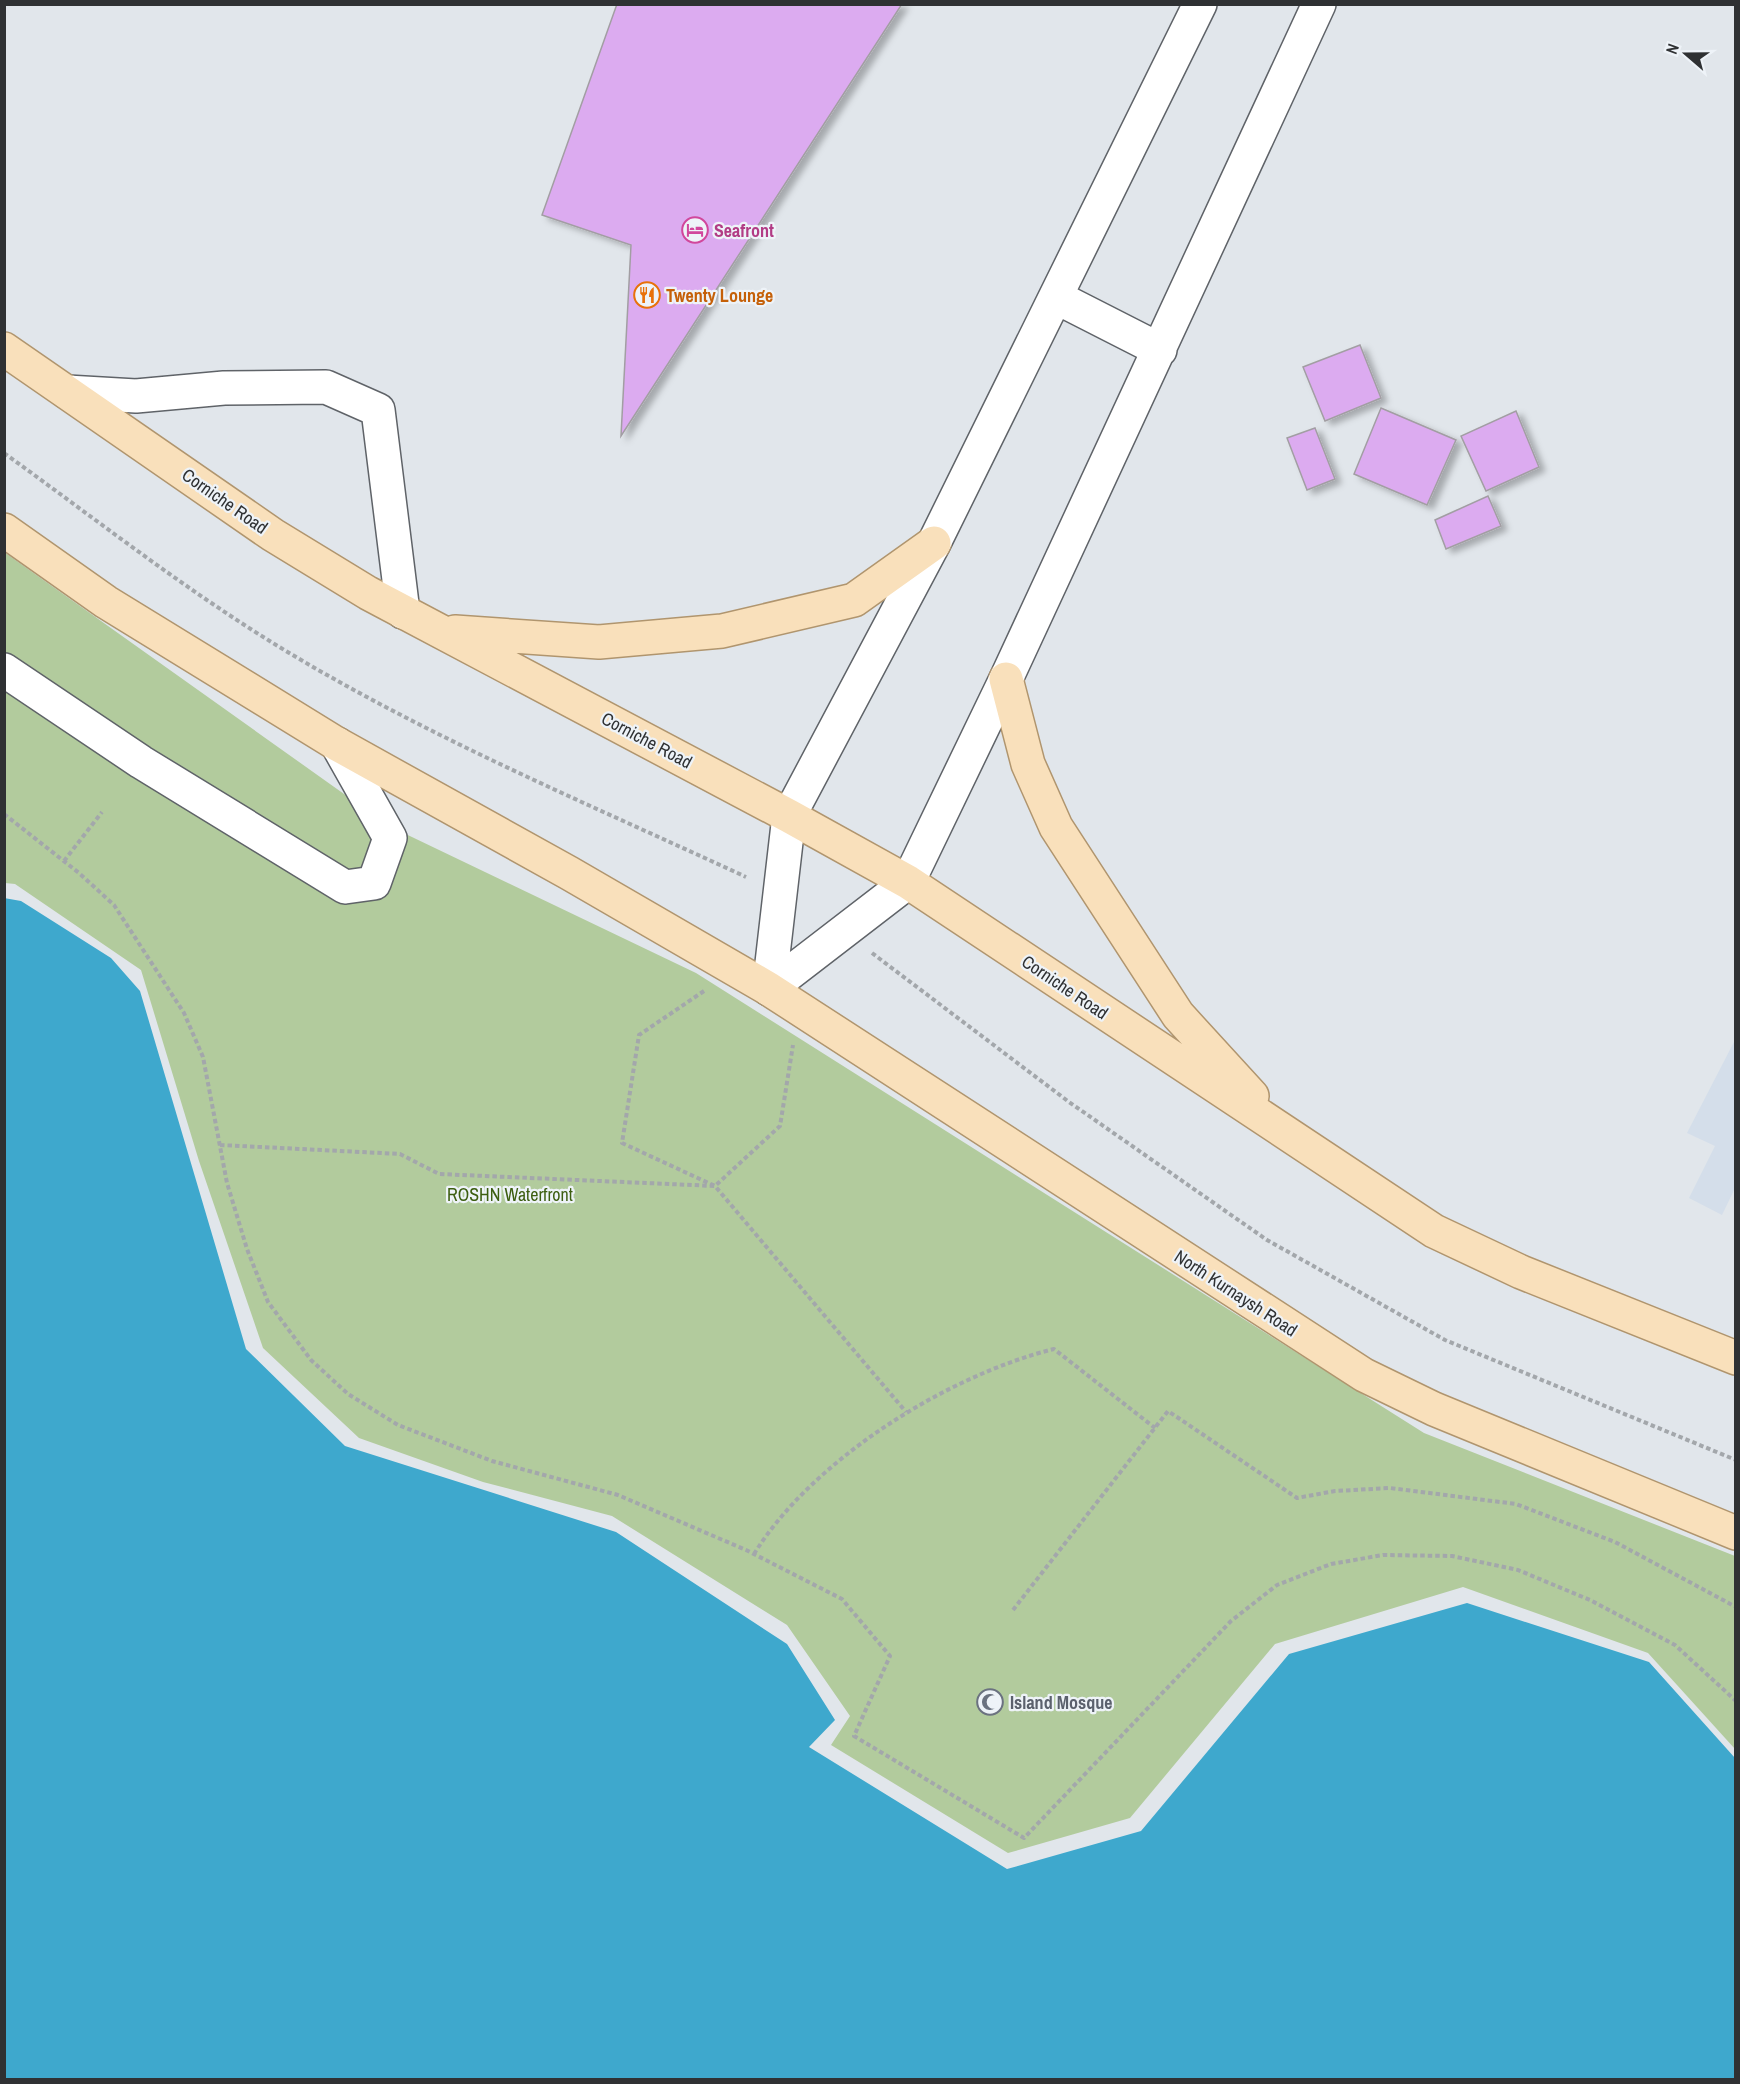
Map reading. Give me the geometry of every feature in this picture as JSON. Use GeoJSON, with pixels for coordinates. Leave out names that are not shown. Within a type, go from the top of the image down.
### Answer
{"type":"FeatureCollection","features":[{"type":"Feature","properties":{"kind":"main road","name":"Corniche Road"},"geometry":{"type":"LineString","coordinates":[[4,350],[273,535],[403,612],[443,631],[908,882],[1288,1135]]}},
{"type":"Feature","properties":{"kind":"main road"},"geometry":{"type":"LineString","coordinates":[[4,530],[106,603],[337,744],[569,873],[769,989]]}},
{"type":"Feature","properties":{"kind":"main road"},"geometry":{"type":"LineString","coordinates":[[443,631],[599,642],[722,631],[854,600],[934,543]]}},
{"type":"Feature","properties":{"kind":"main road"},"geometry":{"type":"LineString","coordinates":[[1006,679],[1028,764],[1056,827],[1178,1016],[1288,1135],[1434,1231],[1521,1272],[1736,1358]]}},
{"type":"Feature","properties":{"kind":"main road","name":"North Kurnaysh Road"},"geometry":{"type":"LineString","coordinates":[[769,989],[1364,1375],[1434,1409],[1736,1533]]}},
{"type":"Feature","properties":{"kind":"street"},"geometry":{"type":"LineString","coordinates":[[769,989],[789,816],[934,543],[1200,4]]}},
{"type":"Feature","properties":{"kind":"street"},"geometry":{"type":"LineString","coordinates":[[769,989],[908,882],[1006,679],[1319,4]]}},
{"type":"Feature","properties":{"kind":"street"},"geometry":{"type":"LineString","coordinates":[[1056,297],[1160,350]]}},
{"type":"Feature","properties":{"kind":"street"},"geometry":{"type":"LineString","coordinates":[[67,392],[136,396],[224,388],[326,387],[378,410],[403,612]]}},
{"type":"Feature","properties":{"kind":"street"},"geometry":{"type":"LineString","coordinates":[[4,670],[141,762],[345,887],[374,883],[390,838],[337,744]]}},
{"type":"Feature","properties":{"kind":"path"},"geometry":{"type":"LineString","coordinates":[[4,453],[214,606],[288,652],[394,712],[780,893]]}},
{"type":"Feature","properties":{"kind":"path"},"geometry":{"type":"LineString","coordinates":[[64,861],[102,812]]}},
{"type":"Feature","properties":{"kind":"path"},"geometry":{"type":"LineString","coordinates":[[4,814],[64,861],[114,905],[184,1013],[203,1057],[227,1183],[240,1227],[268,1302],[311,1360],[348,1394],[398,1425],[492,1461],[618,1495],[754,1554],[842,1599],[890,1656],[854,1736],[1024,1838],[1231,1621],[1277,1585],[1331,1564],[1383,1555],[1452,1556],[1518,1570],[1590,1600],[1675,1645],[1736,1701]]}},
{"type":"Feature","properties":{"kind":"path"},"geometry":{"type":"LineString","coordinates":[[844,932],[1069,1102],[1267,1240],[1445,1340],[1736,1460]]}},
{"type":"Feature","properties":{"kind":"path"},"geometry":{"type":"LineString","coordinates":[[714,985],[639,1035],[622,1143],[716,1186],[906,1412]]}},
{"type":"Feature","properties":{"kind":"path"},"geometry":{"type":"LineString","coordinates":[[220,1145],[400,1154],[439,1174],[716,1186],[780,1126],[794,1036]]}},
{"type":"Feature","properties":{"kind":"path"},"geometry":{"type":"LineString","coordinates":[[754,1554],[772,1528],[802,1494],[824,1474],[906,1412],[1008,1362],[1054,1349],[1155,1428]]}},
{"type":"Feature","properties":{"kind":"path"},"geometry":{"type":"LineString","coordinates":[[1013,1610],[1168,1411],[1297,1498],[1335,1491],[1390,1488],[1516,1504],[1615,1542],[1736,1607]]}},
{"type":"Feature","properties":{"kind":"shaded area"},"geometry":{"type":"Polygon","coordinates":[[[1735,1040],[1735,1188],[1722,1215],[1689,1198],[1715,1146],[1687,1133],[1735,1040]]]}},
{"type":"Feature","properties":{"kind":"green space","name":"ROSHN Waterfront"},"geometry":{"type":"Polygon","coordinates":[[[4,552],[389,826],[696,973],[1424,1433],[1735,1556],[1735,1749],[1648,1653],[1463,1587],[1275,1644],[1130,1818],[1008,1853],[831,1745],[850,1716],[787,1625],[612,1516],[483,1482],[359,1438],[263,1348],[199,1161],[141,970],[15,884],[5,883],[4,552]]]}},
{"type":"Feature","properties":{"kind":"water"},"geometry":{"type":"Polygon","coordinates":[[[4,898],[21,901],[111,958],[140,991],[246,1349],[345,1446],[616,1532],[787,1644],[835,1720],[809,1747],[1007,1869],[1141,1831],[1289,1654],[1467,1603],[1649,1662],[1735,1758],[1735,2079],[5,2079],[4,898]]]}},
{"type":"Feature","properties":{"kind":"building"},"geometry":{"type":"Polygon","coordinates":[[[617,4],[902,4],[621,436],[631,245],[542,215],[617,4]]]}},
{"type":"Feature","properties":{"kind":"building"},"geometry":{"type":"Polygon","coordinates":[[[1360,345],[1381,398],[1325,421],[1303,367],[1360,345]]]}},
{"type":"Feature","properties":{"kind":"building"},"geometry":{"type":"Polygon","coordinates":[[[1381,408],[1456,440],[1427,505],[1354,474],[1381,408]]]}},
{"type":"Feature","properties":{"kind":"building"},"geometry":{"type":"Polygon","coordinates":[[[1516,411],[1539,467],[1486,491],[1461,436],[1516,411]]]}},
{"type":"Feature","properties":{"kind":"building"},"geometry":{"type":"Polygon","coordinates":[[[1315,428],[1335,479],[1307,490],[1287,438],[1315,428]]]}},
{"type":"Feature","properties":{"kind":"building"},"geometry":{"type":"Polygon","coordinates":[[[1488,496],[1501,526],[1446,549],[1435,520],[1488,496]]]}},
{"type":"Feature","properties":{"kind":"place","name":"Seafront"},"geometry":{"type":"Point","coordinates":[695,230]}},
{"type":"Feature","properties":{"kind":"place","name":"Twenty Lounge"},"geometry":{"type":"Point","coordinates":[647,295]}},
{"type":"Feature","properties":{"kind":"place","name":"Island Mosque"},"geometry":{"type":"Point","coordinates":[990,1702]}}]}
